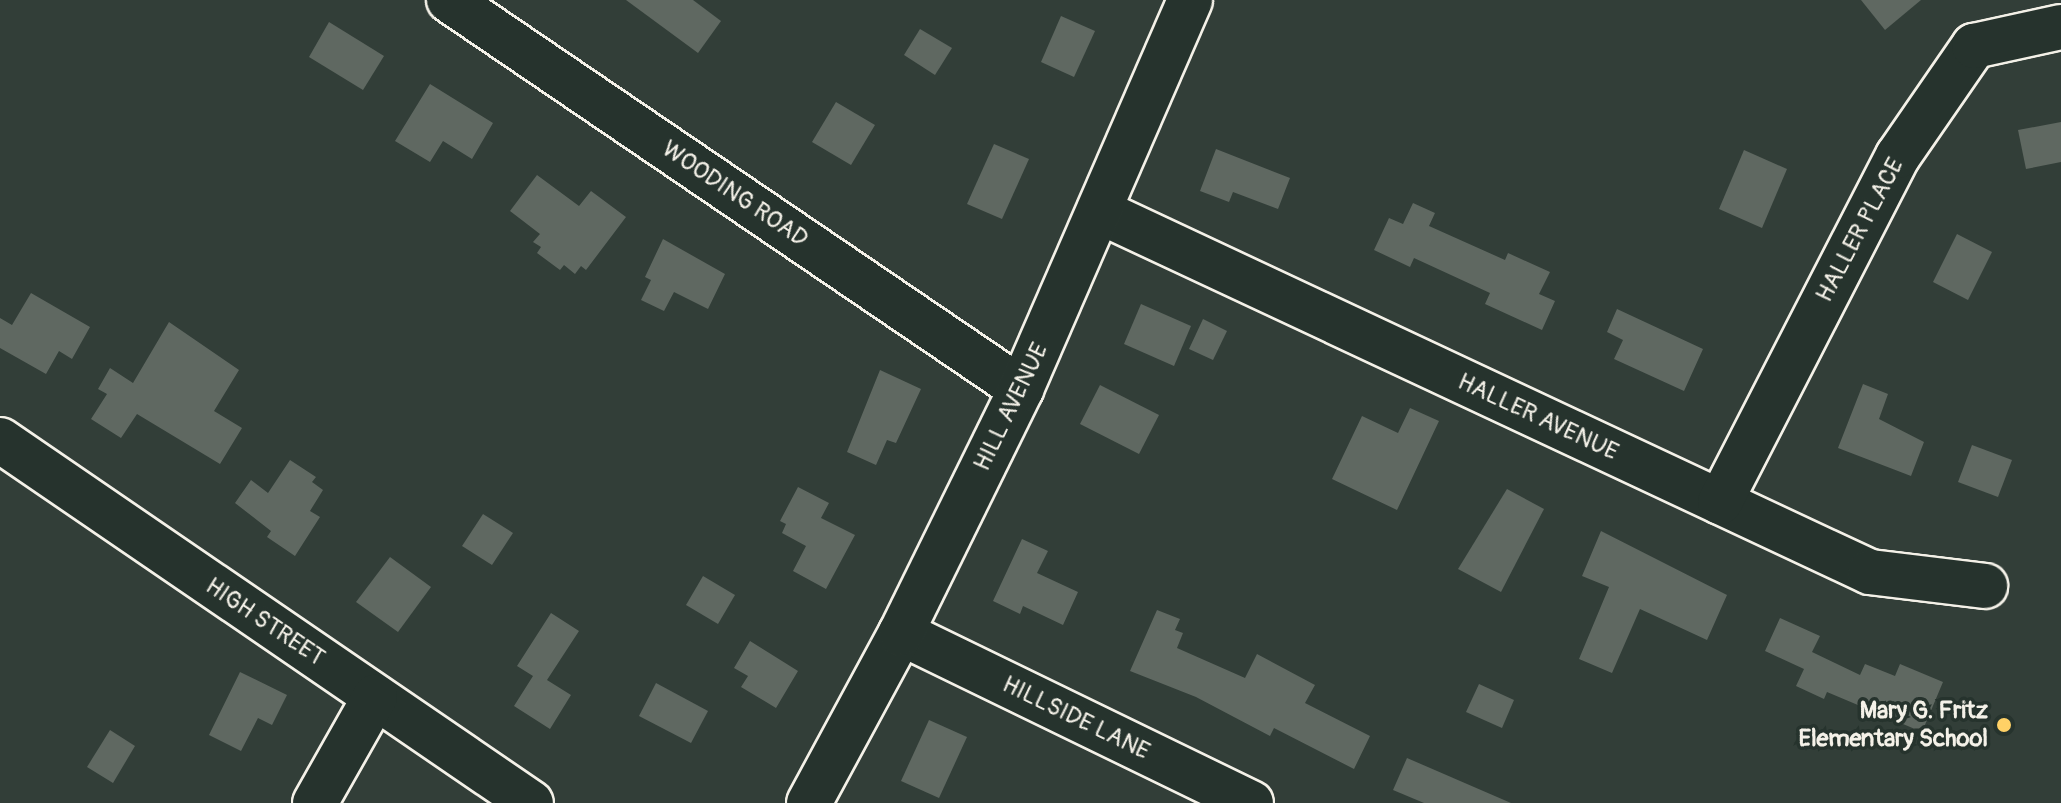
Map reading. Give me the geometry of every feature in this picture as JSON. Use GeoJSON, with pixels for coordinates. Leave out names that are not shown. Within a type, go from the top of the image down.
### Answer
{"type":"FeatureCollection","features":[{"type":"Feature","properties":{"kind":"street","name":"WOODING ROAD"},"geometry":{"type":"LineString","coordinates":[[449,0],[1021,389]]}},
{"type":"Feature","properties":{"kind":"street","name":"HILL AVENUE"},"geometry":{"type":"LineString","coordinates":[[809,803],[901,633],[1021,389],[1101,212],[1190,0]]}},
{"type":"Feature","properties":{"kind":"street","name":"HALLER PLACE"},"geometry":{"type":"LineString","coordinates":[[1720,502],[1898,156],[1974,46],[2061,27]]}},
{"type":"Feature","properties":{"kind":"street","name":"HALLER AVENUE"},"geometry":{"type":"LineString","coordinates":[[1101,212],[1870,572],[1985,586]]}},
{"type":"Feature","properties":{"kind":"street","name":"HIGH STREET"},"geometry":{"type":"LineString","coordinates":[[0,440],[531,803]]}},
{"type":"Feature","properties":{"kind":"street","name":"HILLSIDE LANE"},"geometry":{"type":"LineString","coordinates":[[901,633],[1251,803]]}},
{"type":"Feature","properties":{"kind":"street"},"geometry":{"type":"LineString","coordinates":[[315,803],[375,697]]}},
{"type":"Feature","properties":{"kind":"building"},"geometry":{"type":"Polygon","coordinates":[[[626,0],[693,0],[721,21],[698,53],[626,0]]]}},
{"type":"Feature","properties":{"kind":"building"},"geometry":{"type":"Polygon","coordinates":[[[1861,0],[1921,0],[1885,30],[1861,0]]]}},
{"type":"Feature","properties":{"kind":"building"},"geometry":{"type":"Polygon","coordinates":[[[1061,16],[1095,31],[1074,77],[1041,62],[1061,16]]]}},
{"type":"Feature","properties":{"kind":"building"},"geometry":{"type":"Polygon","coordinates":[[[329,22],[384,56],[363,90],[309,57],[329,22]]]}},
{"type":"Feature","properties":{"kind":"building"},"geometry":{"type":"Polygon","coordinates":[[[920,29],[952,48],[935,75],[904,55],[920,29]]]}},
{"type":"Feature","properties":{"kind":"building"},"geometry":{"type":"Polygon","coordinates":[[[430,84],[493,123],[472,159],[443,141],[430,162],[395,141],[430,84]]]}},
{"type":"Feature","properties":{"kind":"building"},"geometry":{"type":"Polygon","coordinates":[[[836,102],[875,125],[851,165],[812,142],[836,102]]]}},
{"type":"Feature","properties":{"kind":"building"},"geometry":{"type":"Polygon","coordinates":[[[2061,122],[2061,162],[2026,169],[2018,130],[2061,122]]]}},
{"type":"Feature","properties":{"kind":"building"},"geometry":{"type":"Polygon","coordinates":[[[994,144],[1029,159],[1002,219],[967,204],[994,144]]]}},
{"type":"Feature","properties":{"kind":"building"},"geometry":{"type":"Polygon","coordinates":[[[1216,149],[1290,178],[1278,209],[1233,192],[1229,202],[1200,191],[1216,149]]]}},
{"type":"Feature","properties":{"kind":"building"},"geometry":{"type":"Polygon","coordinates":[[[1744,150],[1787,169],[1762,228],[1719,209],[1744,150]]]}},
{"type":"Feature","properties":{"kind":"building"},"geometry":{"type":"Polygon","coordinates":[[[537,175],[579,206],[591,191],[626,217],[586,270],[581,266],[575,274],[564,265],[560,270],[537,253],[541,247],[533,242],[540,234],[510,211],[537,175]]]}},
{"type":"Feature","properties":{"kind":"building"},"geometry":{"type":"Polygon","coordinates":[[[1413,203],[1435,213],[1429,226],[1505,260],[1508,253],[1550,272],[1539,294],[1555,301],[1542,330],[1485,304],[1490,293],[1414,258],[1410,267],[1374,250],[1389,218],[1403,224],[1413,203]]]}},
{"type":"Feature","properties":{"kind":"building"},"geometry":{"type":"Polygon","coordinates":[[[1957,234],[1992,252],[1968,300],[1933,282],[1957,234]]]}},
{"type":"Feature","properties":{"kind":"building"},"geometry":{"type":"Polygon","coordinates":[[[663,239],[725,274],[708,309],[674,292],[664,311],[641,300],[651,280],[645,277],[663,239]]]}},
{"type":"Feature","properties":{"kind":"building"},"geometry":{"type":"Polygon","coordinates":[[[31,293],[90,327],[72,359],[59,351],[46,374],[0,348],[0,318],[12,325],[31,293]]]}},
{"type":"Feature","properties":{"kind":"building"},"geometry":{"type":"Polygon","coordinates":[[[1141,304],[1191,326],[1174,366],[1124,344],[1141,304]]]}},
{"type":"Feature","properties":{"kind":"building"},"geometry":{"type":"Polygon","coordinates":[[[1617,309],[1703,349],[1684,391],[1614,359],[1623,340],[1607,332],[1617,309]]]}},
{"type":"Feature","properties":{"kind":"building"},"geometry":{"type":"Polygon","coordinates":[[[1203,319],[1227,331],[1213,360],[1189,349],[1203,319]]]}},
{"type":"Feature","properties":{"kind":"building"},"geometry":{"type":"Polygon","coordinates":[[[169,322],[239,370],[214,411],[242,428],[220,464],[137,414],[121,438],[91,419],[107,394],[98,389],[110,368],[133,383],[169,322]]]}},
{"type":"Feature","properties":{"kind":"building"},"geometry":{"type":"Polygon","coordinates":[[[880,370],[921,389],[896,443],[887,440],[876,465],[847,452],[880,370]]]}},
{"type":"Feature","properties":{"kind":"building"},"geometry":{"type":"Polygon","coordinates":[[[1863,384],[1888,394],[1879,419],[1924,442],[1911,476],[1838,448],[1863,384]]]}},
{"type":"Feature","properties":{"kind":"building"},"geometry":{"type":"Polygon","coordinates":[[[1100,385],[1159,415],[1139,454],[1080,424],[1100,385]]]}},
{"type":"Feature","properties":{"kind":"building"},"geometry":{"type":"Polygon","coordinates":[[[1410,408],[1439,421],[1397,510],[1332,479],[1362,416],[1398,433],[1410,408]]]}},
{"type":"Feature","properties":{"kind":"building"},"geometry":{"type":"Polygon","coordinates":[[[1972,445],[2012,460],[1998,497],[1958,482],[1972,445]]]}},
{"type":"Feature","properties":{"kind":"building"},"geometry":{"type":"Polygon","coordinates":[[[290,460],[316,477],[312,482],[323,490],[310,511],[320,517],[295,556],[267,537],[271,531],[235,503],[251,480],[268,493],[290,460]]]}},
{"type":"Feature","properties":{"kind":"building"},"geometry":{"type":"Polygon","coordinates":[[[798,487],[829,503],[821,518],[855,535],[826,589],[793,571],[806,546],[782,533],[786,524],[780,521],[798,487]]]}},
{"type":"Feature","properties":{"kind":"building"},"geometry":{"type":"Polygon","coordinates":[[[1507,489],[1544,509],[1501,592],[1458,569],[1507,489]]]}},
{"type":"Feature","properties":{"kind":"building"},"geometry":{"type":"Polygon","coordinates":[[[483,514],[513,533],[492,565],[462,546],[483,514]]]}},
{"type":"Feature","properties":{"kind":"building"},"geometry":{"type":"Polygon","coordinates":[[[1601,531],[1727,595],[1707,640],[1640,609],[1612,673],[1579,659],[1609,587],[1582,576],[1601,531]]]}},
{"type":"Feature","properties":{"kind":"building"},"geometry":{"type":"Polygon","coordinates":[[[1022,539],[1048,551],[1037,573],[1078,592],[1063,625],[1023,606],[1020,614],[993,601],[1022,539]]]}},
{"type":"Feature","properties":{"kind":"building"},"geometry":{"type":"Polygon","coordinates":[[[390,557],[431,587],[398,632],[356,602],[390,557]]]}},
{"type":"Feature","properties":{"kind":"building"},"geometry":{"type":"Polygon","coordinates":[[[703,576],[735,595],[718,624],[686,605],[703,576]]]}},
{"type":"Feature","properties":{"kind":"building"},"geometry":{"type":"Polygon","coordinates":[[[1157,610],[1180,619],[1175,630],[1183,633],[1177,648],[1245,678],[1257,654],[1315,685],[1305,703],[1370,736],[1354,769],[1274,728],[1270,736],[1196,697],[1130,671],[1157,610]]]}},
{"type":"Feature","properties":{"kind":"building"},"geometry":{"type":"Polygon","coordinates":[[[551,613],[579,631],[547,680],[571,695],[550,729],[514,706],[533,676],[517,666],[551,613]]]}},
{"type":"Feature","properties":{"kind":"building"},"geometry":{"type":"Polygon","coordinates":[[[1780,618],[1820,636],[1812,652],[1860,675],[1865,664],[1895,676],[1900,664],[1943,682],[1922,732],[1827,692],[1824,699],[1796,686],[1804,669],[1765,651],[1780,618]]]}},
{"type":"Feature","properties":{"kind":"building"},"geometry":{"type":"Polygon","coordinates":[[[750,641],[798,671],[776,708],[741,687],[748,676],[734,668],[750,641]]]}},
{"type":"Feature","properties":{"kind":"building"},"geometry":{"type":"Polygon","coordinates":[[[240,672],[287,695],[272,725],[258,718],[241,751],[209,735],[240,672]]]}},
{"type":"Feature","properties":{"kind":"building"},"geometry":{"type":"Polygon","coordinates":[[[656,683],[708,711],[691,743],[639,716],[656,683]]]}},
{"type":"Feature","properties":{"kind":"building"},"geometry":{"type":"Polygon","coordinates":[[[1479,684],[1514,700],[1502,728],[1466,712],[1479,684]]]}},
{"type":"Feature","properties":{"kind":"building"},"geometry":{"type":"Polygon","coordinates":[[[929,720],[967,737],[939,798],[901,781],[929,720]]]}},
{"type":"Feature","properties":{"kind":"building"},"geometry":{"type":"Polygon","coordinates":[[[110,730],[135,746],[113,783],[87,767],[110,730]]]}},
{"type":"Feature","properties":{"kind":"building"},"geometry":{"type":"Polygon","coordinates":[[[1407,758],[1511,803],[1424,803],[1393,790],[1407,758]]]}},
{"type":"Feature","properties":{"kind":"place","name":"Mary G. Fritz Elementary School"},"geometry":{"type":"Point","coordinates":[2004,725]}}]}
